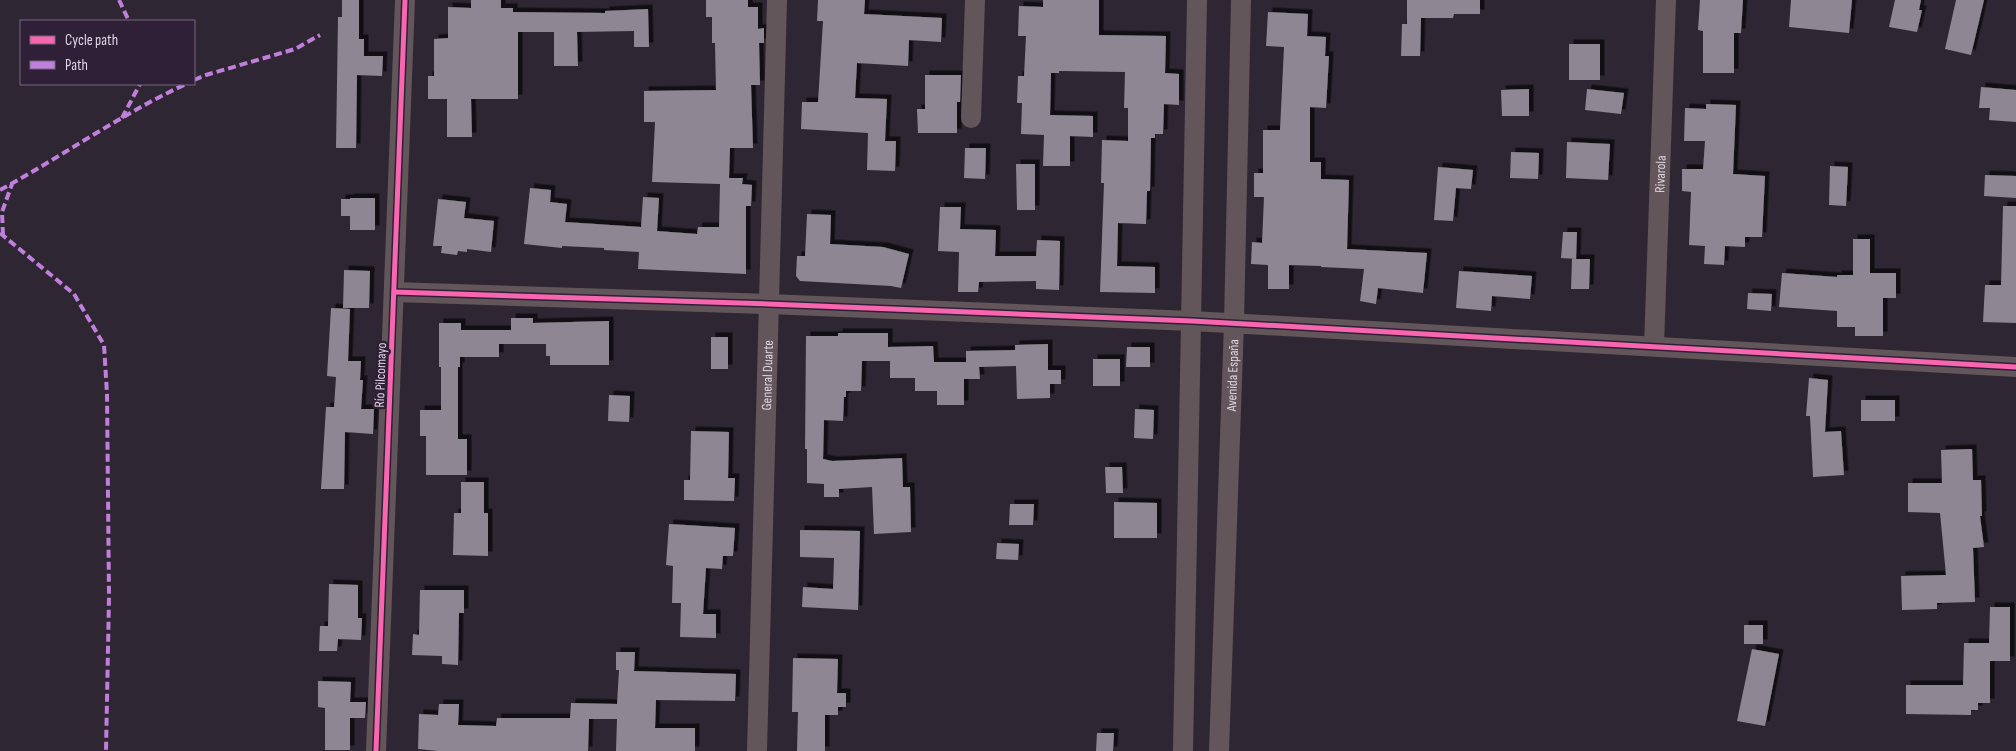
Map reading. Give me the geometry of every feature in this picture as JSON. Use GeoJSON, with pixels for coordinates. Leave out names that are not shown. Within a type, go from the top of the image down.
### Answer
{"type":"FeatureCollection","features":[{"type":"Feature","properties":{"kind":"street","name":"Río Pilcomayo"},"geometry":{"type":"LineString","coordinates":[[376,751],[405,0]]}},
{"type":"Feature","properties":{"kind":"street","name":"General Duarte"},"geometry":{"type":"LineString","coordinates":[[757,751],[777,0]]}},
{"type":"Feature","properties":{"kind":"street"},"geometry":{"type":"LineString","coordinates":[[971,118],[975,0]]}},
{"type":"Feature","properties":{"kind":"street"},"geometry":{"type":"LineString","coordinates":[[1183,751],[1197,0]]}},
{"type":"Feature","properties":{"kind":"street","name":"Avenida España"},"geometry":{"type":"LineString","coordinates":[[1219,751],[1234,323],[1241,0]]}},
{"type":"Feature","properties":{"kind":"street","name":"Rivarola"},"geometry":{"type":"LineString","coordinates":[[1654,346],[1666,0]]}},
{"type":"Feature","properties":{"kind":"street"},"geometry":{"type":"LineString","coordinates":[[394,292],[768,304],[1192,321],[2016,366]]}},
{"type":"Feature","properties":{"kind":"building"},"geometry":{"type":"Polygon","coordinates":[[[342,0],[359,0],[359,39],[364,39],[364,56],[383,56],[382,76],[357,75],[356,148],[336,148],[338,17],[342,17],[342,0]]]}},
{"type":"Feature","properties":{"kind":"building"},"geometry":{"type":"Polygon","coordinates":[[[471,0],[501,0],[501,8],[513,8],[513,12],[605,13],[605,11],[648,9],[649,47],[634,47],[634,31],[577,32],[578,66],[554,66],[554,32],[518,32],[518,99],[471,99],[472,137],[447,137],[447,99],[428,99],[428,76],[434,76],[434,39],[448,38],[448,7],[471,8],[471,0]]]}},
{"type":"Feature","properties":{"kind":"building"},"geometry":{"type":"Polygon","coordinates":[[[706,0],[748,0],[748,7],[758,7],[758,29],[764,28],[764,43],[759,43],[760,85],[751,85],[753,148],[730,148],[729,178],[743,178],[742,184],[752,185],[751,206],[746,206],[746,274],[638,269],[639,252],[604,250],[604,248],[562,246],[562,248],[524,244],[530,188],[551,190],[550,202],[567,204],[565,222],[641,227],[643,197],[659,198],[657,231],[697,234],[698,227],[719,227],[720,184],[652,182],[655,122],[644,122],[644,91],[716,90],[715,43],[712,43],[712,17],[706,17],[706,0]]]}},
{"type":"Feature","properties":{"kind":"building"},"geometry":{"type":"Polygon","coordinates":[[[818,0],[865,0],[864,14],[942,18],[941,42],[909,40],[908,66],[857,63],[855,98],[887,99],[885,141],[896,141],[895,171],[867,170],[868,133],[801,129],[802,102],[818,102],[823,21],[817,21],[818,0]]]}},
{"type":"Feature","properties":{"kind":"building"},"geometry":{"type":"Polygon","coordinates":[[[1043,0],[1099,0],[1099,35],[1166,36],[1165,73],[1179,74],[1179,105],[1164,104],[1163,134],[1155,134],[1155,138],[1151,138],[1150,191],[1147,191],[1146,224],[1118,223],[1117,266],[1155,267],[1155,293],[1100,292],[1104,183],[1101,183],[1102,140],[1128,141],[1128,108],[1124,108],[1125,72],[1059,71],[1059,73],[1051,73],[1050,115],[1093,116],[1093,137],[1070,136],[1070,166],[1043,166],[1044,135],[1021,134],[1022,103],[1017,103],[1018,76],[1024,76],[1026,36],[1018,36],[1019,6],[1043,7],[1043,0]]]}},
{"type":"Feature","properties":{"kind":"building"},"geometry":{"type":"Polygon","coordinates":[[[1407,0],[1480,0],[1480,14],[1454,14],[1453,18],[1421,18],[1420,56],[1401,56],[1402,24],[1407,24],[1407,0]]]}},
{"type":"Feature","properties":{"kind":"building"},"geometry":{"type":"Polygon","coordinates":[[[1700,0],[1743,0],[1741,33],[1734,33],[1734,73],[1703,73],[1703,31],[1698,30],[1700,0]]]}},
{"type":"Feature","properties":{"kind":"building"},"geometry":{"type":"Polygon","coordinates":[[[1791,0],[1852,0],[1849,33],[1789,27],[1791,0]]]}},
{"type":"Feature","properties":{"kind":"building"},"geometry":{"type":"Polygon","coordinates":[[[1895,0],[1921,0],[1919,10],[1922,10],[1917,32],[1889,27],[1895,0]]]}},
{"type":"Feature","properties":{"kind":"building"},"geometry":{"type":"Polygon","coordinates":[[[1956,0],[1984,0],[1971,55],[1945,49],[1956,0]]]}},
{"type":"Feature","properties":{"kind":"building"},"geometry":{"type":"Polygon","coordinates":[[[1268,12],[1308,14],[1307,36],[1326,37],[1325,56],[1329,56],[1326,108],[1310,107],[1310,162],[1321,162],[1321,179],[1349,180],[1347,249],[1427,253],[1423,293],[1378,288],[1376,304],[1360,301],[1364,269],[1289,265],[1289,289],[1268,289],[1268,265],[1251,264],[1252,242],[1262,243],[1264,197],[1254,197],[1254,173],[1263,173],[1263,130],[1280,130],[1284,47],[1266,46],[1268,12]]]}},
{"type":"Feature","properties":{"kind":"building"},"geometry":{"type":"Polygon","coordinates":[[[1569,44],[1600,44],[1600,80],[1569,80],[1569,44]]]}},
{"type":"Feature","properties":{"kind":"building"},"geometry":{"type":"Polygon","coordinates":[[[925,75],[961,75],[960,102],[957,102],[957,133],[918,133],[917,109],[925,109],[925,75]]]}},
{"type":"Feature","properties":{"kind":"building"},"geometry":{"type":"Polygon","coordinates":[[[1981,87],[2016,90],[2016,122],[1989,120],[1990,108],[1979,108],[1981,87]]]}},
{"type":"Feature","properties":{"kind":"building"},"geometry":{"type":"Polygon","coordinates":[[[1529,89],[1529,116],[1502,116],[1501,90],[1529,89]]]}},
{"type":"Feature","properties":{"kind":"building"},"geometry":{"type":"Polygon","coordinates":[[[1587,89],[1624,93],[1621,114],[1585,110],[1587,89]]]}},
{"type":"Feature","properties":{"kind":"building"},"geometry":{"type":"Polygon","coordinates":[[[1706,104],[1736,105],[1733,174],[1765,176],[1762,237],[1745,237],[1745,247],[1725,246],[1724,265],[1704,264],[1705,246],[1689,245],[1691,192],[1682,191],[1682,169],[1703,169],[1705,141],[1684,141],[1685,108],[1706,109],[1706,104]]]}},
{"type":"Feature","properties":{"kind":"building"},"geometry":{"type":"Polygon","coordinates":[[[1567,142],[1610,144],[1608,180],[1566,178],[1567,142]]]}},
{"type":"Feature","properties":{"kind":"building"},"geometry":{"type":"Polygon","coordinates":[[[965,148],[986,148],[985,179],[964,178],[965,148]]]}},
{"type":"Feature","properties":{"kind":"building"},"geometry":{"type":"Polygon","coordinates":[[[1511,152],[1539,153],[1538,179],[1510,178],[1511,152]]]}},
{"type":"Feature","properties":{"kind":"building"},"geometry":{"type":"Polygon","coordinates":[[[1016,164],[1035,164],[1035,210],[1017,210],[1016,164]]]}},
{"type":"Feature","properties":{"kind":"building"},"geometry":{"type":"Polygon","coordinates":[[[1830,166],[1848,167],[1846,206],[1829,205],[1830,166]]]}},
{"type":"Feature","properties":{"kind":"building"},"geometry":{"type":"Polygon","coordinates":[[[1438,167],[1473,170],[1471,189],[1456,188],[1453,221],[1434,220],[1438,167]]]}},
{"type":"Feature","properties":{"kind":"building"},"geometry":{"type":"Polygon","coordinates":[[[1985,175],[2016,176],[2016,198],[1984,196],[1985,175]]]}},
{"type":"Feature","properties":{"kind":"building"},"geometry":{"type":"Polygon","coordinates":[[[375,198],[375,230],[350,230],[350,216],[341,216],[341,199],[375,198]]]}},
{"type":"Feature","properties":{"kind":"building"},"geometry":{"type":"Polygon","coordinates":[[[438,199],[466,202],[464,218],[494,221],[491,252],[467,249],[467,252],[458,251],[457,255],[441,253],[442,246],[433,246],[438,199]]]}},
{"type":"Feature","properties":{"kind":"building"},"geometry":{"type":"Polygon","coordinates":[[[2003,206],[2016,206],[2016,323],[1983,322],[1985,285],[2001,285],[2003,206]]]}},
{"type":"Feature","properties":{"kind":"building"},"geometry":{"type":"Polygon","coordinates":[[[940,207],[961,207],[960,229],[996,230],[995,256],[1036,256],[1037,240],[1060,241],[1059,290],[1036,289],[1036,281],[979,282],[978,292],[958,292],[959,252],[938,251],[940,207]]]}},
{"type":"Feature","properties":{"kind":"building"},"geometry":{"type":"Polygon","coordinates":[[[807,214],[831,215],[830,244],[883,247],[909,254],[901,288],[800,281],[796,276],[797,256],[805,256],[807,214]]]}},
{"type":"Feature","properties":{"kind":"building"},"geometry":{"type":"Polygon","coordinates":[[[1563,232],[1577,232],[1576,259],[1561,258],[1563,232]]]}},
{"type":"Feature","properties":{"kind":"building"},"geometry":{"type":"Polygon","coordinates":[[[1853,239],[1870,239],[1870,273],[1896,273],[1896,298],[1883,298],[1883,336],[1855,336],[1855,327],[1837,327],[1837,311],[1779,307],[1782,273],[1837,277],[1837,275],[1853,275],[1853,239]]]}},
{"type":"Feature","properties":{"kind":"building"},"geometry":{"type":"Polygon","coordinates":[[[1572,259],[1590,259],[1589,289],[1571,289],[1572,259]]]}},
{"type":"Feature","properties":{"kind":"building"},"geometry":{"type":"Polygon","coordinates":[[[344,270],[370,271],[369,308],[343,308],[344,270]]]}},
{"type":"Feature","properties":{"kind":"building"},"geometry":{"type":"Polygon","coordinates":[[[1459,271],[1532,276],[1530,299],[1492,296],[1491,311],[1456,308],[1459,271]]]}},
{"type":"Feature","properties":{"kind":"building"},"geometry":{"type":"Polygon","coordinates":[[[1748,293],[1772,294],[1771,311],[1747,309],[1748,293]]]}},
{"type":"Feature","properties":{"kind":"building"},"geometry":{"type":"Polygon","coordinates":[[[331,308],[350,309],[348,361],[361,361],[360,380],[363,380],[361,409],[374,409],[373,434],[345,432],[344,489],[321,489],[326,407],[334,407],[336,377],[327,376],[331,308]]]}},
{"type":"Feature","properties":{"kind":"building"},"geometry":{"type":"Polygon","coordinates":[[[511,318],[533,318],[533,323],[609,321],[609,365],[550,365],[550,356],[546,356],[546,344],[499,344],[499,357],[460,357],[460,367],[458,367],[458,439],[467,439],[467,475],[426,475],[426,436],[420,436],[420,410],[441,410],[439,323],[461,323],[461,330],[511,330],[511,318]]]}},
{"type":"Feature","properties":{"kind":"building"},"geometry":{"type":"Polygon","coordinates":[[[838,333],[888,333],[888,347],[933,346],[934,362],[966,362],[966,351],[1015,350],[1015,345],[1048,344],[1048,370],[1061,370],[1061,384],[1050,384],[1050,398],[1017,399],[1016,366],[979,367],[980,379],[964,379],[964,405],[937,405],[937,391],[915,391],[915,378],[890,378],[890,361],[862,361],[861,391],[846,391],[843,421],[824,420],[823,459],[832,461],[902,458],[903,487],[910,487],[911,532],[874,534],[872,487],[839,489],[839,497],[824,497],[824,484],[807,483],[807,449],[805,449],[806,336],[838,336],[838,333]]]}},
{"type":"Feature","properties":{"kind":"building"},"geometry":{"type":"Polygon","coordinates":[[[711,337],[728,337],[728,369],[711,369],[711,337]]]}},
{"type":"Feature","properties":{"kind":"building"},"geometry":{"type":"Polygon","coordinates":[[[1127,347],[1150,347],[1150,367],[1126,367],[1127,347]]]}},
{"type":"Feature","properties":{"kind":"building"},"geometry":{"type":"Polygon","coordinates":[[[1093,359],[1120,359],[1120,386],[1093,386],[1093,359]]]}},
{"type":"Feature","properties":{"kind":"building"},"geometry":{"type":"Polygon","coordinates":[[[1809,378],[1828,380],[1825,432],[1841,431],[1844,475],[1813,477],[1810,416],[1806,416],[1809,378]]]}},
{"type":"Feature","properties":{"kind":"building"},"geometry":{"type":"Polygon","coordinates":[[[609,395],[630,396],[629,422],[608,421],[609,395]]]}},
{"type":"Feature","properties":{"kind":"building"},"geometry":{"type":"Polygon","coordinates":[[[1861,400],[1895,400],[1895,421],[1861,421],[1861,400]]]}},
{"type":"Feature","properties":{"kind":"building"},"geometry":{"type":"Polygon","coordinates":[[[1135,409],[1154,410],[1153,439],[1134,438],[1135,409]]]}},
{"type":"Feature","properties":{"kind":"building"},"geometry":{"type":"Polygon","coordinates":[[[691,431],[729,432],[728,478],[735,478],[734,501],[684,500],[684,480],[690,480],[691,431]]]}},
{"type":"Feature","properties":{"kind":"building"},"geometry":{"type":"Polygon","coordinates":[[[1972,449],[1973,480],[1981,480],[1982,516],[1980,516],[1984,547],[1973,548],[1975,602],[1937,603],[1937,609],[1902,610],[1901,576],[1946,575],[1940,513],[1908,512],[1908,483],[1942,483],[1941,450],[1972,449]]]}},
{"type":"Feature","properties":{"kind":"building"},"geometry":{"type":"Polygon","coordinates":[[[1105,467],[1122,467],[1123,493],[1106,493],[1105,467]]]}},
{"type":"Feature","properties":{"kind":"building"},"geometry":{"type":"Polygon","coordinates":[[[461,482],[484,482],[484,513],[488,513],[488,556],[453,555],[454,513],[461,513],[461,482]]]}},
{"type":"Feature","properties":{"kind":"building"},"geometry":{"type":"Polygon","coordinates":[[[1114,502],[1157,503],[1157,538],[1114,538],[1114,502]]]}},
{"type":"Feature","properties":{"kind":"building"},"geometry":{"type":"Polygon","coordinates":[[[1010,504],[1034,504],[1033,525],[1009,525],[1010,504]]]}},
{"type":"Feature","properties":{"kind":"building"},"geometry":{"type":"Polygon","coordinates":[[[669,524],[735,528],[733,556],[723,556],[722,569],[706,568],[703,614],[716,614],[716,638],[680,637],[681,603],[672,603],[673,566],[666,565],[669,524]]]}},
{"type":"Feature","properties":{"kind":"building"},"geometry":{"type":"Polygon","coordinates":[[[800,530],[860,531],[858,610],[802,607],[803,587],[833,589],[834,558],[800,557],[800,530]]]}},
{"type":"Feature","properties":{"kind":"building"},"geometry":{"type":"Polygon","coordinates":[[[997,543],[1019,544],[1018,560],[996,559],[997,543]]]}},
{"type":"Feature","properties":{"kind":"building"},"geometry":{"type":"Polygon","coordinates":[[[329,584],[358,585],[358,618],[362,618],[361,640],[338,639],[337,651],[319,651],[320,626],[328,626],[329,584]]]}},
{"type":"Feature","properties":{"kind":"building"},"geometry":{"type":"Polygon","coordinates":[[[420,590],[464,590],[464,613],[459,613],[458,665],[442,664],[442,656],[412,655],[413,634],[419,635],[420,590]]]}},
{"type":"Feature","properties":{"kind":"building"},"geometry":{"type":"Polygon","coordinates":[[[1990,607],[2010,607],[2010,661],[1990,661],[1990,703],[1978,703],[1978,710],[1971,710],[1971,715],[1906,714],[1906,685],[1963,685],[1964,643],[1989,643],[1990,607]]]}},
{"type":"Feature","properties":{"kind":"building"},"geometry":{"type":"Polygon","coordinates":[[[1744,625],[1763,625],[1763,644],[1744,644],[1744,625]]]}},
{"type":"Feature","properties":{"kind":"building"},"geometry":{"type":"Polygon","coordinates":[[[1752,649],[1779,654],[1765,726],[1737,721],[1752,649]]]}},
{"type":"Feature","properties":{"kind":"building"},"geometry":{"type":"Polygon","coordinates":[[[616,652],[635,652],[634,671],[736,674],[735,701],[656,700],[655,728],[695,728],[695,751],[616,751],[617,719],[589,719],[588,751],[438,751],[418,749],[419,714],[438,715],[439,704],[459,704],[458,725],[496,726],[497,718],[570,718],[571,703],[617,704],[619,670],[616,670],[616,652]]]}},
{"type":"Feature","properties":{"kind":"building"},"geometry":{"type":"Polygon","coordinates":[[[793,658],[838,659],[837,693],[846,693],[846,707],[838,707],[838,715],[825,715],[825,751],[797,751],[798,712],[792,712],[793,658]]]}},
{"type":"Feature","properties":{"kind":"building"},"geometry":{"type":"Polygon","coordinates":[[[318,681],[351,682],[350,702],[366,702],[365,718],[350,718],[350,750],[325,750],[325,708],[318,707],[318,681]]]}},
{"type":"Feature","properties":{"kind":"building"},"geometry":{"type":"Polygon","coordinates":[[[1097,733],[1114,733],[1113,751],[1096,751],[1097,733]]]}},
{"type":"Feature","properties":{"kind":"marked path"},"geometry":{"type":"LineString","coordinates":[[119,0],[129,20]]}},
{"type":"Feature","properties":{"kind":"marked path"},"geometry":{"type":"LineString","coordinates":[[195,80],[295,49],[320,35]]}},
{"type":"Feature","properties":{"kind":"marked path"},"geometry":{"type":"LineString","coordinates":[[122,118],[139,85]]}},
{"type":"Feature","properties":{"kind":"marked path"},"geometry":{"type":"LineString","coordinates":[[0,190],[138,108],[184,85]]}},
{"type":"Feature","properties":{"kind":"marked path"},"geometry":{"type":"LineString","coordinates":[[3,235],[2,212],[12,184]]}},
{"type":"Feature","properties":{"kind":"marked path"},"geometry":{"type":"LineString","coordinates":[[0,233],[74,294],[104,345],[107,394],[109,597],[106,751]]}},
{"type":"Feature","properties":{"kind":"cycle path"},"geometry":{"type":"LineString","coordinates":[[376,751],[405,0]]}},
{"type":"Feature","properties":{"kind":"cycle path"},"geometry":{"type":"LineString","coordinates":[[394,292],[768,304],[1192,321],[2016,367]]}}]}
